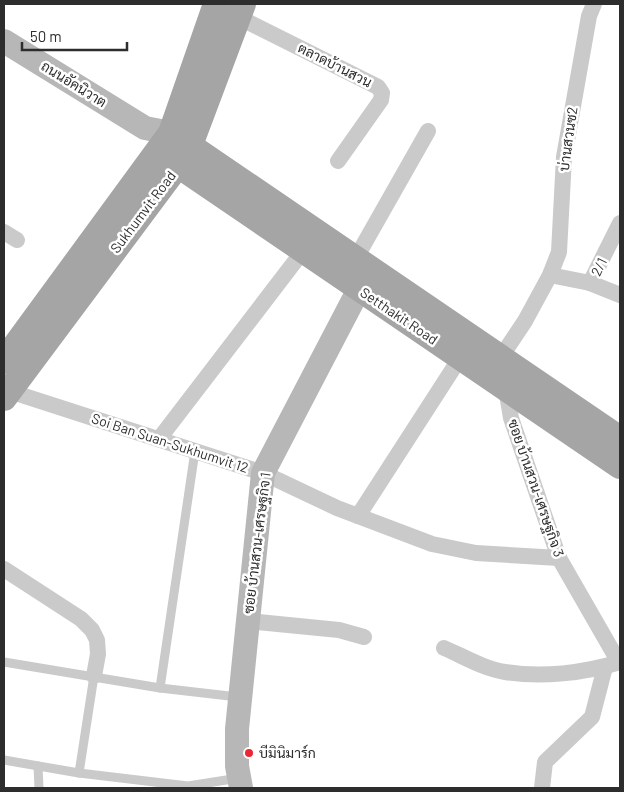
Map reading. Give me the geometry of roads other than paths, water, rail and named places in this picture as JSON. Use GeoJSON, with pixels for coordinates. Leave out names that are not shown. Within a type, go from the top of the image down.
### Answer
{"type":"FeatureCollection","features":[{"type":"Feature","properties":{"kind":"main road","name":"Sukhumvit Road"},"geometry":{"type":"LineString","coordinates":[[6,394],[174,149],[224,7]]}},
{"type":"Feature","properties":{"kind":"main road","name":"Sukhumvit Road"},"geometry":{"type":"LineString","coordinates":[[4,361],[174,149]]}},
{"type":"Feature","properties":{"kind":"main road","name":"Setthakit Road"},"geometry":{"type":"LineString","coordinates":[[174,149],[304,251],[620,466]]}},
{"type":"Feature","properties":{"kind":"main road","name":"Setthakit Road"},"geometry":{"type":"LineString","coordinates":[[174,149],[356,258],[620,439]]}},
{"type":"Feature","properties":{"kind":"street","name":"บ่านสวนซ2"},"geometry":{"type":"LineString","coordinates":[[501,357],[525,321],[560,252],[564,156],[589,16],[594,4]]}},
{"type":"Feature","properties":{"kind":"street","name":"ตลาดบ้านสวน"},"geometry":{"type":"LineString","coordinates":[[224,7],[378,87],[382,93],[381,100],[338,161]]}},
{"type":"Feature","properties":{"kind":"street","name":"ถนนอัคนิวาต"},"geometry":{"type":"LineString","coordinates":[[4,41],[145,128],[174,149]]}},
{"type":"Feature","properties":{"kind":"street"},"geometry":{"type":"LineString","coordinates":[[356,258],[428,131]]}},
{"type":"Feature","properties":{"kind":"street","name":"2/1"},"geometry":{"type":"LineString","coordinates":[[590,283],[620,223]]}},
{"type":"Feature","properties":{"kind":"street"},"geometry":{"type":"LineString","coordinates":[[159,439],[304,251]]}},
{"type":"Feature","properties":{"kind":"street"},"geometry":{"type":"LineString","coordinates":[[550,275],[590,283],[620,295]]}},
{"type":"Feature","properties":{"kind":"street","name":"ซอย บ้านสวน-เศรษฐกิจ 1"},"geometry":{"type":"LineString","coordinates":[[240,783],[236,729],[263,473],[359,289]]}},
{"type":"Feature","properties":{"kind":"street"},"geometry":{"type":"LineString","coordinates":[[358,516],[460,358]]}},
{"type":"Feature","properties":{"kind":"street","name":"ซอย บ้านสวน-เศรษฐกิจ 3"},"geometry":{"type":"LineString","coordinates":[[506,389],[511,418],[559,558],[613,652],[615,663]]}},
{"type":"Feature","properties":{"kind":"street","name":"Soi Ban Suan-Sukhumvit 12"},"geometry":{"type":"LineString","coordinates":[[6,394],[159,439],[263,473],[358,516],[432,544],[476,553],[559,558]]}},
{"type":"Feature","properties":{"kind":"street"},"geometry":{"type":"LineString","coordinates":[[4,569],[81,619],[92,630],[97,640],[98,654],[94,676]]}},
{"type":"Feature","properties":{"kind":"street"},"geometry":{"type":"LineString","coordinates":[[248,621],[340,630],[364,637]]}},
{"type":"Feature","properties":{"kind":"street"},"geometry":{"type":"LineString","coordinates":[[444,648],[504,672],[539,675],[615,663]]}},
{"type":"Feature","properties":{"kind":"street"},"geometry":{"type":"LineString","coordinates":[[542,788],[545,762],[592,717],[615,663]]}},
{"type":"Feature","properties":{"kind":"lane"},"geometry":{"type":"LineString","coordinates":[[160,688],[195,451]]}},
{"type":"Feature","properties":{"kind":"lane"},"geometry":{"type":"LineString","coordinates":[[4,662],[160,688],[240,697]]}},
{"type":"Feature","properties":{"kind":"lane"},"geometry":{"type":"LineString","coordinates":[[79,772],[94,676]]}},
{"type":"Feature","properties":{"kind":"lane"},"geometry":{"type":"LineString","coordinates":[[4,760],[149,785],[188,786],[240,783]]}},
{"type":"Feature","properties":{"kind":"lane"},"geometry":{"type":"LineString","coordinates":[[38,766],[39,788]]}},
{"type":"Feature","properties":{"kind":"place","name":"บีมินิมาร์ก"},"geometry":{"type":"Point","coordinates":[249,753]}}]}
